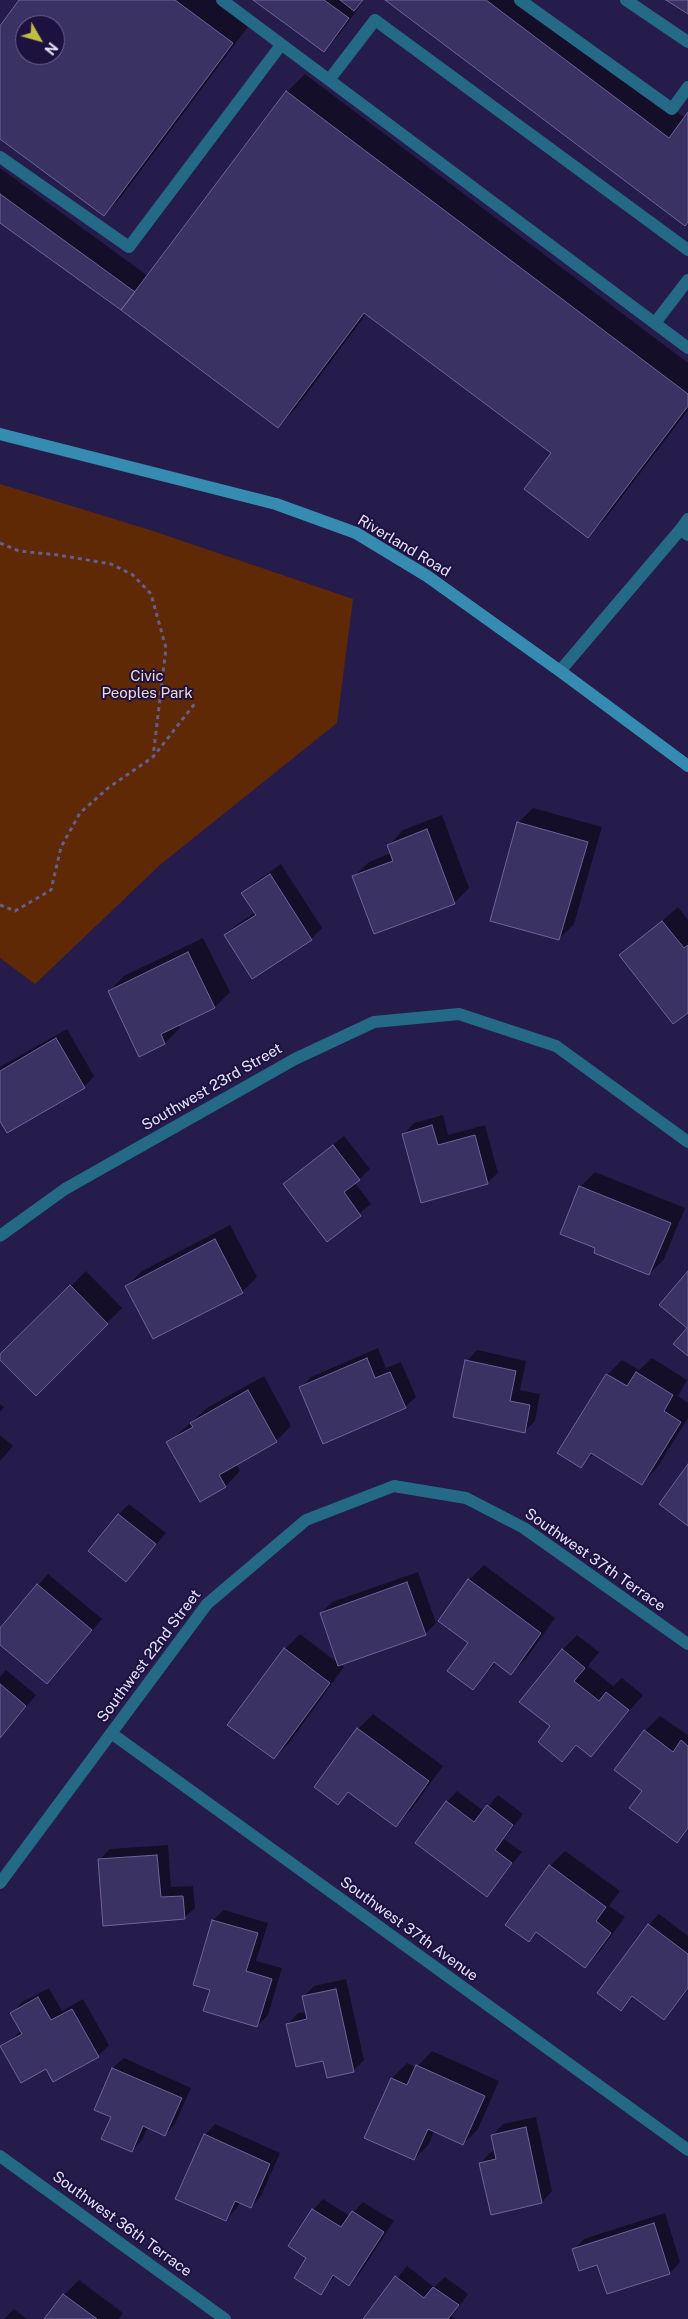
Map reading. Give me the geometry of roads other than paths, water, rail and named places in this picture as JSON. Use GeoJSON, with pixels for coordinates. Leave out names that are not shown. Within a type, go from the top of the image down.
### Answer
{"type":"FeatureCollection","features":[{"type":"Feature","properties":{"kind":"street"},"geometry":{"type":"LineString","coordinates":[[222,0],[688,348]]}},
{"type":"Feature","properties":{"kind":"street"},"geometry":{"type":"LineString","coordinates":[[520,0],[672,109],[688,87]]}},
{"type":"Feature","properties":{"kind":"street"},"geometry":{"type":"LineString","coordinates":[[626,0],[688,42]]}},
{"type":"Feature","properties":{"kind":"street"},"geometry":{"type":"LineString","coordinates":[[329,80],[375,20],[688,250]]}},
{"type":"Feature","properties":{"kind":"street"},"geometry":{"type":"LineString","coordinates":[[0,157],[129,247],[281,44]]}},
{"type":"Feature","properties":{"kind":"street"},"geometry":{"type":"LineString","coordinates":[[655,324],[688,280]]}},
{"type":"Feature","properties":{"kind":"street","name":"Riverland Road"},"geometry":{"type":"LineString","coordinates":[[0,434],[276,504],[356,533],[427,576],[688,766]]}},
{"type":"Feature","properties":{"kind":"street"},"geometry":{"type":"LineString","coordinates":[[560,671],[684,533],[688,519]]}},
{"type":"Feature","properties":{"kind":"street","name":"Southwest 23rd Street"},"geometry":{"type":"LineString","coordinates":[[0,1236],[65,1189],[295,1059],[374,1022],[459,1014],[556,1046],[688,1142]]}},
{"type":"Feature","properties":{"kind":"street","name":"Southwest 37th Terrace"},"geometry":{"type":"LineString","coordinates":[[394,1486],[466,1498],[524,1528],[688,1644]]}},
{"type":"Feature","properties":{"kind":"street","name":"Southwest 22nd Street"},"geometry":{"type":"LineString","coordinates":[[0,1883],[207,1604],[306,1520],[394,1486]]}},
{"type":"Feature","properties":{"kind":"street","name":"Southwest 37th Avenue"},"geometry":{"type":"LineString","coordinates":[[111,1733],[688,2150]]}},
{"type":"Feature","properties":{"kind":"street","name":"Southwest 36th Terrace"},"geometry":{"type":"LineString","coordinates":[[0,2156],[211,2315],[225,2319]]}},
{"type":"Feature","properties":{"kind":"park label","name":"Civic Peoples Park"},"geometry":{"type":"Point","coordinates":[147,684]}}]}
